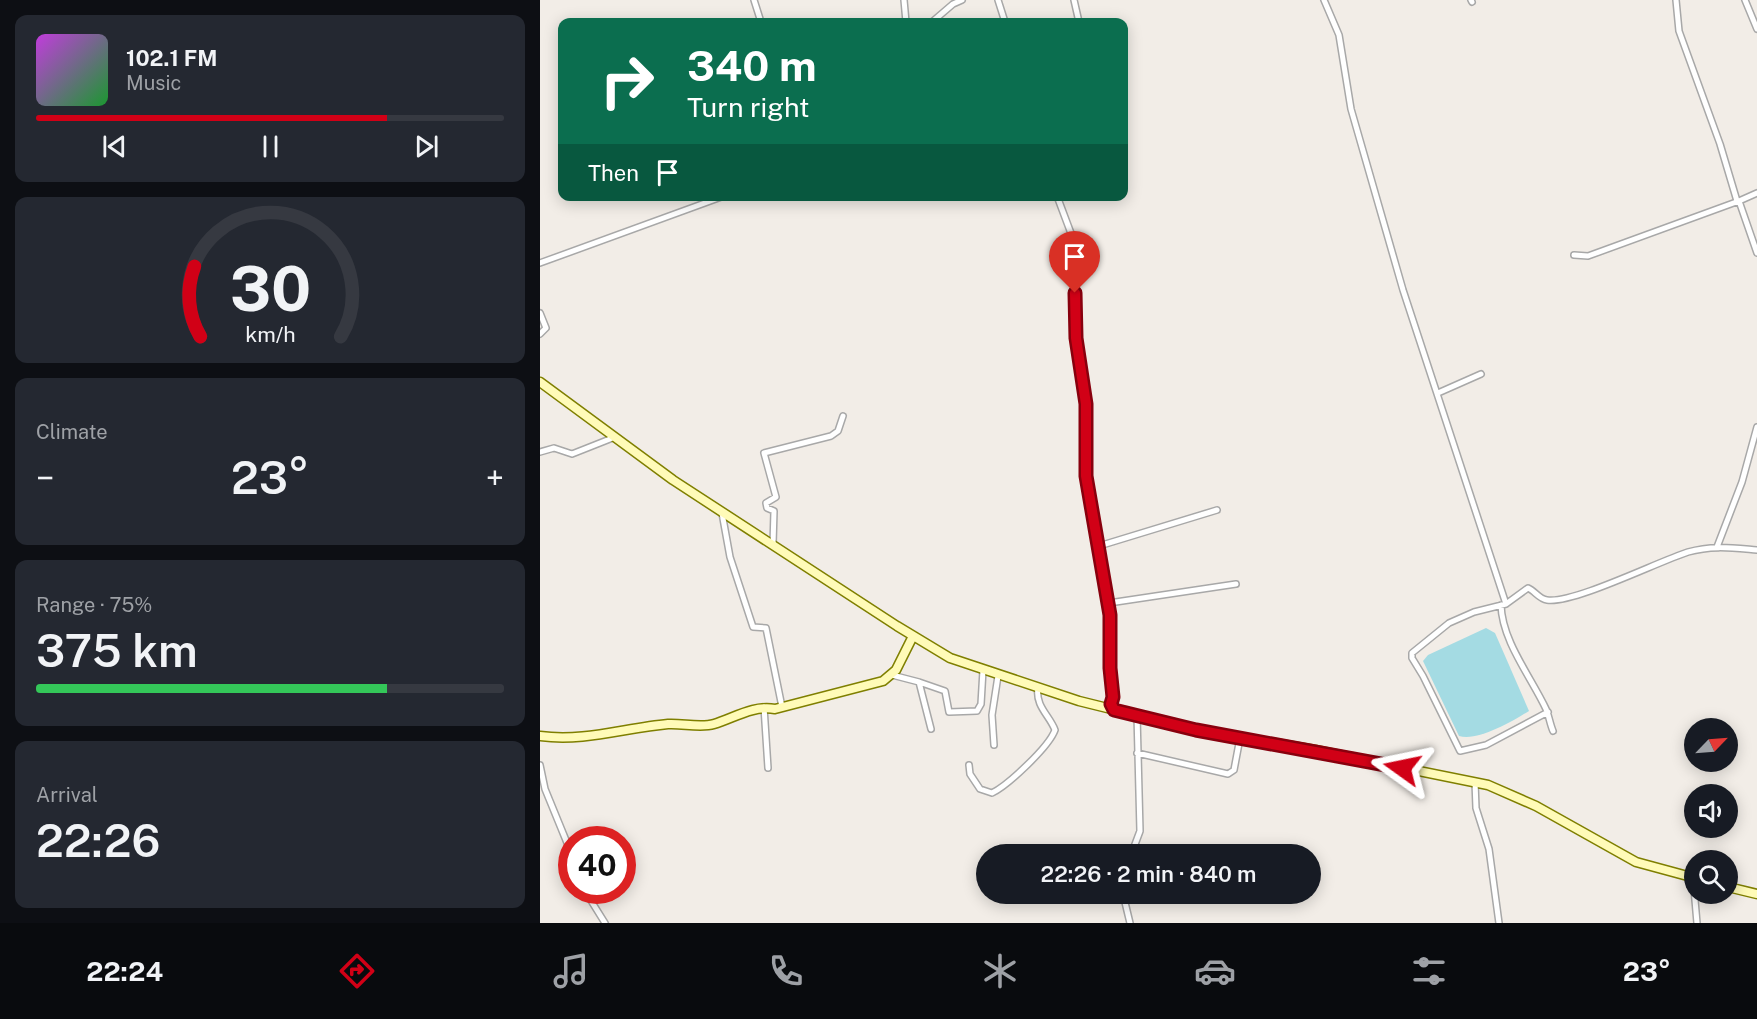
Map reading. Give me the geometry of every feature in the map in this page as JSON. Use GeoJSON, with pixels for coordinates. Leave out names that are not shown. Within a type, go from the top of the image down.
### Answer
{"type":"FeatureCollection","features":[{"type":"Feature","properties":{"kind":"street"},"geometry":{"type":"LineString","coordinates":[[754,0],[759,18]]}},
{"type":"Feature","properties":{"kind":"street"},"geometry":{"type":"LineString","coordinates":[[904,0],[906,18]]}},
{"type":"Feature","properties":{"kind":"street"},"geometry":{"type":"LineString","coordinates":[[937,18],[953,4],[962,0]]}},
{"type":"Feature","properties":{"kind":"street"},"geometry":{"type":"LineString","coordinates":[[998,0],[1004,18]]}},
{"type":"Feature","properties":{"kind":"street"},"geometry":{"type":"LineString","coordinates":[[1074,0],[1079,18]]}},
{"type":"Feature","properties":{"kind":"street"},"geometry":{"type":"LineString","coordinates":[[1324,0],[1339,35],[1346,87],[1421,350],[1438,393],[1504,604],[1501,617],[1508,636],[1548,712],[1553,731]]}},
{"type":"Feature","properties":{"kind":"street"},"geometry":{"type":"LineString","coordinates":[[1676,0],[1679,31],[1757,253]]}},
{"type":"Feature","properties":{"kind":"street"},"geometry":{"type":"LineString","coordinates":[[1745,0],[1757,28]]}},
{"type":"Feature","properties":{"kind":"street"},"geometry":{"type":"LineString","coordinates":[[1574,255],[1588,256],[1757,193]]}},
{"type":"Feature","properties":{"kind":"street"},"geometry":{"type":"LineString","coordinates":[[540,263],[709,201]]}},
{"type":"Feature","properties":{"kind":"street"},"geometry":{"type":"LineString","coordinates":[[1059,201],[1072,232],[1074,244],[1075,323],[1086,404],[1086,476],[1109,603],[1113,697],[1111,704],[1114,710]]}},
{"type":"Feature","properties":{"kind":"street"},"geometry":{"type":"LineString","coordinates":[[540,313],[546,328],[540,334]]}},
{"type":"Feature","properties":{"kind":"street"},"geometry":{"type":"LineString","coordinates":[[1438,393],[1481,374]]}},
{"type":"Feature","properties":{"kind":"street"},"geometry":{"type":"LineString","coordinates":[[540,382],[721,511],[950,658],[1038,688],[1196,730],[1498,788],[1536,806],[1636,862],[1684,875]]}},
{"type":"Feature","properties":{"kind":"street"},"geometry":{"type":"LineString","coordinates":[[773,544],[774,511],[767,508],[766,503],[776,497],[764,453],[831,436],[838,431],[843,416]]}},
{"type":"Feature","properties":{"kind":"street"},"geometry":{"type":"LineString","coordinates":[[1717,547],[1742,482],[1757,427]]}},
{"type":"Feature","properties":{"kind":"street"},"geometry":{"type":"LineString","coordinates":[[540,452],[554,448],[572,454],[615,437]]}},
{"type":"Feature","properties":{"kind":"street"},"geometry":{"type":"LineString","coordinates":[[1099,546],[1218,510]]}},
{"type":"Feature","properties":{"kind":"street"},"geometry":{"type":"LineString","coordinates":[[721,511],[730,557],[753,627],[766,628],[782,707]]}},
{"type":"Feature","properties":{"kind":"street"},"geometry":{"type":"LineString","coordinates":[[1548,712],[1486,745],[1460,751],[1411,657],[1412,653],[1449,623],[1504,604],[1528,588],[1544,600],[1550,600],[1588,590],[1689,552],[1717,547],[1757,550]]}},
{"type":"Feature","properties":{"kind":"street"},"geometry":{"type":"LineString","coordinates":[[1109,603],[1236,585]]}},
{"type":"Feature","properties":{"kind":"street"},"geometry":{"type":"LineString","coordinates":[[540,736],[591,737],[666,724],[714,724],[725,718],[764,707],[782,707],[876,684],[892,675],[913,636]]}},
{"type":"Feature","properties":{"kind":"street"},"geometry":{"type":"LineString","coordinates":[[892,675],[945,690],[949,712],[975,711],[979,710],[981,704],[983,670]]}},
{"type":"Feature","properties":{"kind":"street"},"geometry":{"type":"LineString","coordinates":[[994,745],[993,715],[998,676]]}},
{"type":"Feature","properties":{"kind":"street"},"geometry":{"type":"LineString","coordinates":[[919,682],[931,729]]}},
{"type":"Feature","properties":{"kind":"street"},"geometry":{"type":"LineString","coordinates":[[969,765],[972,778],[980,789],[992,793],[1009,783],[1044,747],[1056,730],[1042,711],[1037,695],[1038,688]]}},
{"type":"Feature","properties":{"kind":"street"},"geometry":{"type":"LineString","coordinates":[[764,707],[768,768]]}},
{"type":"Feature","properties":{"kind":"street"},"geometry":{"type":"LineString","coordinates":[[1135,844],[1140,831],[1137,715]]}},
{"type":"Feature","properties":{"kind":"street"},"geometry":{"type":"LineString","coordinates":[[1137,753],[1228,774],[1234,770],[1240,738]]}},
{"type":"Feature","properties":{"kind":"street"},"geometry":{"type":"LineString","coordinates":[[540,765],[547,794],[560,826]]}},
{"type":"Feature","properties":{"kind":"street"},"geometry":{"type":"LineString","coordinates":[[1475,782],[1476,808],[1489,849],[1499,923]]}},
{"type":"Feature","properties":{"kind":"street"},"geometry":{"type":"LineString","coordinates":[[1738,889],[1757,894]]}},
{"type":"Feature","properties":{"kind":"street"},"geometry":{"type":"LineString","coordinates":[[593,904],[605,923]]}},
{"type":"Feature","properties":{"kind":"street"},"geometry":{"type":"LineString","coordinates":[[1125,904],[1130,923]]}},
{"type":"Feature","properties":{"kind":"street"},"geometry":{"type":"LineString","coordinates":[[1696,904],[1697,923]]}},
{"type":"Feature","properties":{"kind":"water"},"geometry":{"type":"Polygon","coordinates":[[[1486,628],[1495,633],[1529,711],[1485,733],[1467,737],[1459,736],[1423,661],[1428,655],[1486,628]]]}},
{"type":"Feature","properties":{"kind":"route"},"geometry":{"type":"LineString","coordinates":[[1075,293],[1076,338],[1086,404],[1086,476],[1109,603],[1110,679],[1113,697],[1111,704],[1114,710],[1196,730],[1286,747],[1315,750],[1402,768]]}}]}
